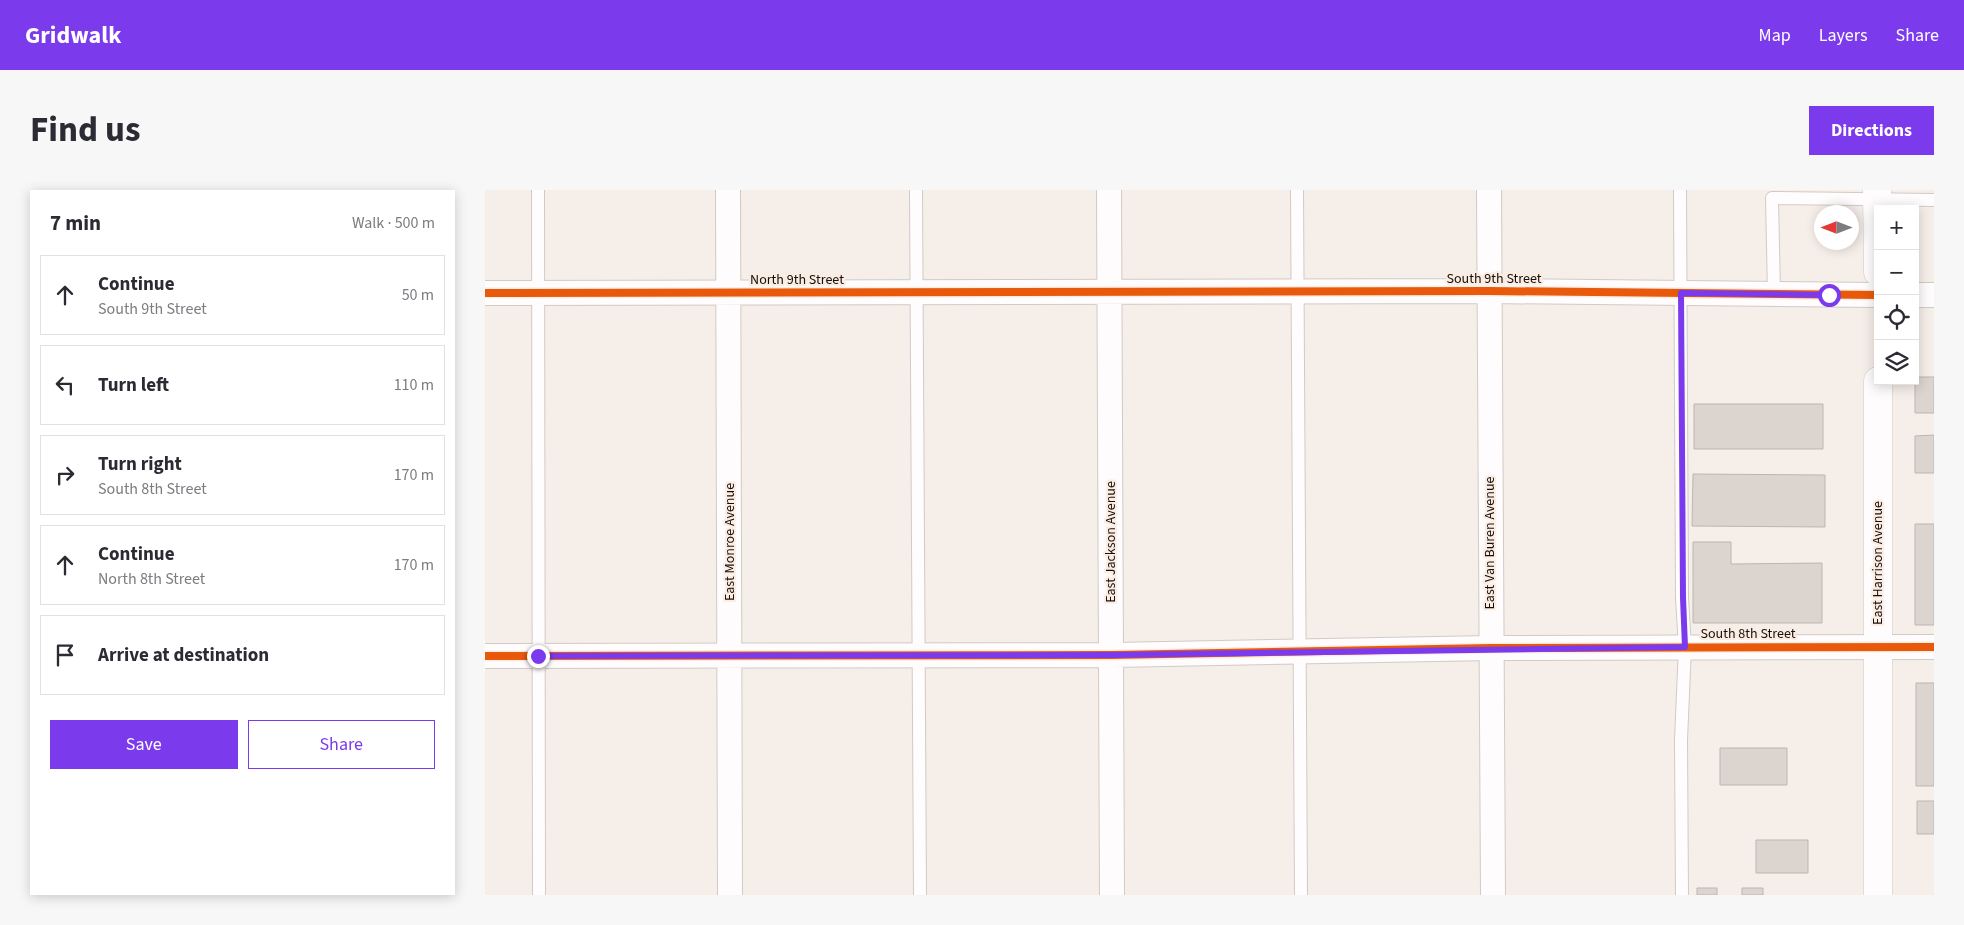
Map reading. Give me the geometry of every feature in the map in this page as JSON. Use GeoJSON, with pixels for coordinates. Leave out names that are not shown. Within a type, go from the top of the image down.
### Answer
{"type":"FeatureCollection","features":[{"type":"Feature","properties":{"kind":"main road"},"geometry":{"type":"LineString","coordinates":[[1877,195],[1878,250]]}},
{"type":"Feature","properties":{"kind":"main road","name":"East Harrison Avenue"},"geometry":{"type":"LineString","coordinates":[[1878,385],[1878,895]]}},
{"type":"Feature","properties":{"kind":"street","name":"East Monroe Avenue"},"geometry":{"type":"LineString","coordinates":[[728,190],[730,895]]}},
{"type":"Feature","properties":{"kind":"street","name":"East Jackson Avenue"},"geometry":{"type":"LineString","coordinates":[[1109,190],[1112,895]]}},
{"type":"Feature","properties":{"kind":"street","name":"East Van Buren Avenue"},"geometry":{"type":"LineString","coordinates":[[1489,190],[1493,895]]}},
{"type":"Feature","properties":{"kind":"street","name":"South 9th Street"},"geometry":{"type":"LineString","coordinates":[[1110,293],[1489,291],[1874,296]]}},
{"type":"Feature","properties":{"kind":"street","name":"North 9th Street"},"geometry":{"type":"LineString","coordinates":[[485,293],[1110,293]]}},
{"type":"Feature","properties":{"kind":"street"},"geometry":{"type":"LineString","coordinates":[[1919,295],[1934,295]]}},
{"type":"Feature","properties":{"kind":"street","name":"South 8th Street"},"geometry":{"type":"LineString","coordinates":[[485,656],[730,654],[1112,655],[1491,648],[1934,646]]}},
{"type":"Feature","properties":{"kind":"lane"},"geometry":{"type":"LineString","coordinates":[[538,190],[540,522],[538,656],[540,717],[539,895]]}},
{"type":"Feature","properties":{"kind":"lane"},"geometry":{"type":"LineString","coordinates":[[916,190],[919,895]]}},
{"type":"Feature","properties":{"kind":"lane"},"geometry":{"type":"LineString","coordinates":[[1297,190],[1301,895]]}},
{"type":"Feature","properties":{"kind":"lane"},"geometry":{"type":"LineString","coordinates":[[1680,190],[1682,588],[1685,647],[1681,740],[1682,895]]}},
{"type":"Feature","properties":{"kind":"lane"},"geometry":{"type":"LineString","coordinates":[[1774,294],[1772,198],[1877,195],[1934,200]]}},
{"type":"Feature","properties":{"kind":"building"},"geometry":{"type":"Polygon","coordinates":[[[1919,377],[1934,377],[1934,413],[1915,413],[1915,385],[1919,385],[1919,377]]]}},
{"type":"Feature","properties":{"kind":"building"},"geometry":{"type":"Polygon","coordinates":[[[1694,404],[1823,404],[1823,449],[1694,449],[1694,404]]]}},
{"type":"Feature","properties":{"kind":"building"},"geometry":{"type":"Polygon","coordinates":[[[1934,435],[1934,473],[1915,473],[1915,436],[1934,435]]]}},
{"type":"Feature","properties":{"kind":"building"},"geometry":{"type":"Polygon","coordinates":[[[1693,474],[1825,475],[1825,527],[1692,526],[1693,474]]]}},
{"type":"Feature","properties":{"kind":"building"},"geometry":{"type":"Polygon","coordinates":[[[1915,524],[1934,524],[1934,625],[1915,625],[1915,524]]]}},
{"type":"Feature","properties":{"kind":"building"},"geometry":{"type":"Polygon","coordinates":[[[1693,542],[1731,542],[1731,564],[1822,563],[1822,623],[1693,623],[1693,542]]]}},
{"type":"Feature","properties":{"kind":"building"},"geometry":{"type":"Polygon","coordinates":[[[1916,683],[1934,683],[1934,786],[1916,786],[1916,683]]]}},
{"type":"Feature","properties":{"kind":"building"},"geometry":{"type":"Polygon","coordinates":[[[1720,748],[1787,748],[1787,785],[1720,785],[1720,748]]]}},
{"type":"Feature","properties":{"kind":"building"},"geometry":{"type":"Polygon","coordinates":[[[1917,801],[1934,801],[1934,834],[1917,834],[1917,801]]]}},
{"type":"Feature","properties":{"kind":"building"},"geometry":{"type":"Polygon","coordinates":[[[1756,840],[1808,840],[1808,873],[1756,873],[1756,840]]]}},
{"type":"Feature","properties":{"kind":"building"},"geometry":{"type":"Polygon","coordinates":[[[1697,888],[1717,888],[1717,895],[1697,895],[1697,888]]]}},
{"type":"Feature","properties":{"kind":"building"},"geometry":{"type":"Polygon","coordinates":[[[1742,888],[1763,888],[1763,895],[1742,895],[1742,888]]]}},
{"type":"Feature","properties":{"kind":"cycle path"},"geometry":{"type":"LineString","coordinates":[[485,293],[1489,291],[1874,295]]}},
{"type":"Feature","properties":{"kind":"cycle path"},"geometry":{"type":"LineString","coordinates":[[485,656],[1112,655],[1491,648],[1934,647]]}},
{"type":"Feature","properties":{"kind":"route"},"geometry":{"type":"LineString","coordinates":[[538,656],[730,654],[1112,655],[1491,648],[1685,647],[1681,293],[1829,295]]}}]}
